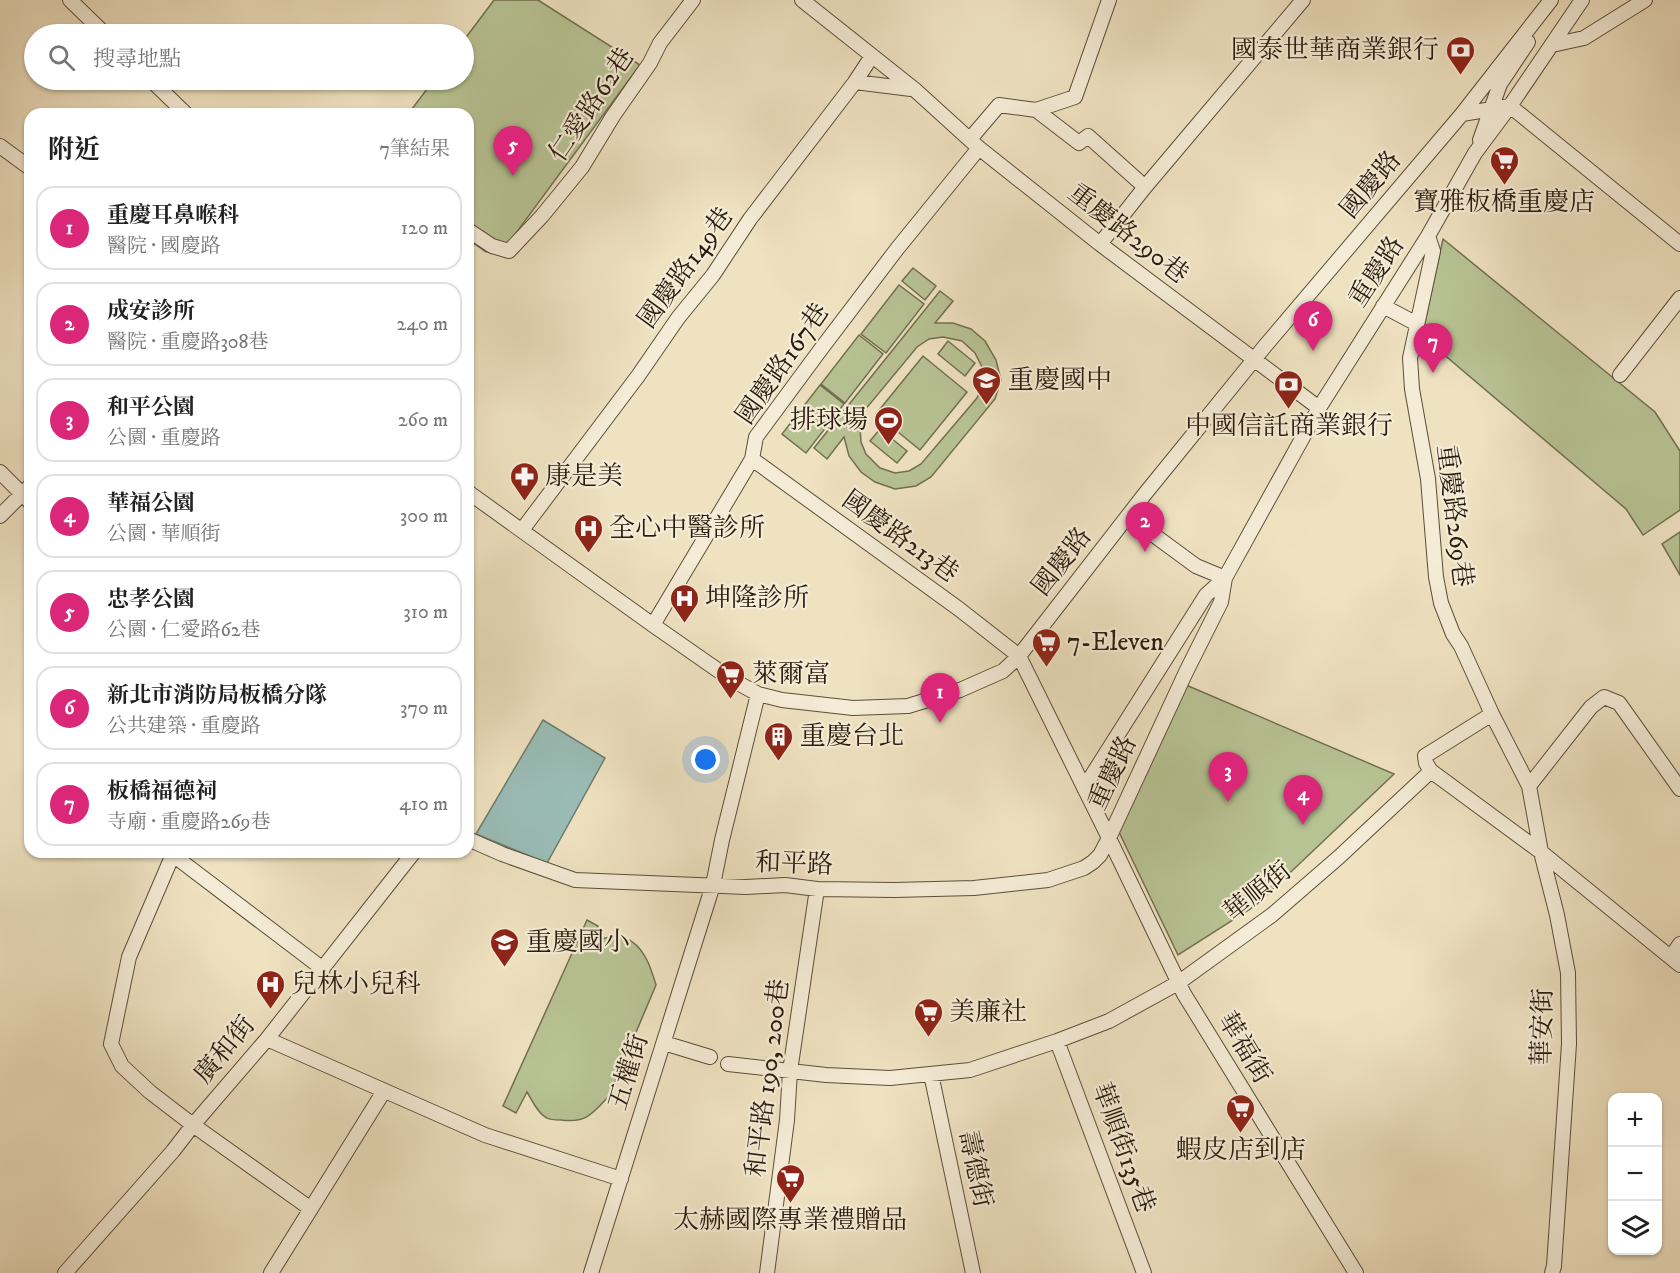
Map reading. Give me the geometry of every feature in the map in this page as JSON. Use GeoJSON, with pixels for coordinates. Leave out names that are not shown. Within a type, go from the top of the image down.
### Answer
{"type":"FeatureCollection","features":[{"type":"Feature","properties":{"kind":"street"},"geometry":{"type":"LineString","coordinates":[[70,0],[95,24]]}},
{"type":"Feature","properties":{"kind":"street","name":"仁愛路62巷"},"geometry":{"type":"LineString","coordinates":[[474,234],[492,246],[508,251],[542,216],[582,167],[650,63],[660,43],[693,0]]}},
{"type":"Feature","properties":{"kind":"street","name":"重慶路290巷"},"geometry":{"type":"LineString","coordinates":[[802,0],[914,89],[974,144],[1100,244],[1319,408]]}},
{"type":"Feature","properties":{"kind":"street"},"geometry":{"type":"LineString","coordinates":[[1036,110],[1075,97],[1109,0]]}},
{"type":"Feature","properties":{"kind":"street"},"geometry":{"type":"LineString","coordinates":[[1100,244],[1302,0]]}},
{"type":"Feature","properties":{"kind":"street"},"geometry":{"type":"LineString","coordinates":[[1475,153],[1500,84],[1526,47],[1542,12],[1551,0]]}},
{"type":"Feature","properties":{"kind":"street","name":"重慶路"},"geometry":{"type":"LineString","coordinates":[[1110,838],[1084,789],[1206,595],[1225,578],[1319,408],[1428,236],[1475,153],[1582,0]]}},
{"type":"Feature","properties":{"kind":"street"},"geometry":{"type":"LineString","coordinates":[[1552,45],[1584,38],[1645,0]]}},
{"type":"Feature","properties":{"kind":"street","name":"國慶路"},"geometry":{"type":"LineString","coordinates":[[474,496],[652,625],[729,678],[758,694],[782,700],[853,708],[908,706],[960,690],[1003,670],[1019,656],[1128,516],[1254,361],[1462,114],[1542,12]]}},
{"type":"Feature","properties":{"kind":"street","name":"國慶路149巷"},"geometry":{"type":"LineString","coordinates":[[522,530],[638,376],[678,318],[713,275],[750,219],[855,82],[872,56]]}},
{"type":"Feature","properties":{"kind":"street"},"geometry":{"type":"LineString","coordinates":[[855,82],[914,89]]}},
{"type":"Feature","properties":{"kind":"street"},"geometry":{"type":"LineString","coordinates":[[161,90],[180,108]]}},
{"type":"Feature","properties":{"kind":"street","name":"國慶路167巷"},"geometry":{"type":"LineString","coordinates":[[652,625],[752,459],[756,437],[974,144],[999,105],[1036,110]]}},
{"type":"Feature","properties":{"kind":"street"},"geometry":{"type":"LineString","coordinates":[[1462,114],[1510,106],[1680,244]]}},
{"type":"Feature","properties":{"kind":"street"},"geometry":{"type":"LineString","coordinates":[[1036,110],[1079,143],[1088,135],[1145,187]]}},
{"type":"Feature","properties":{"kind":"street"},"geometry":{"type":"LineString","coordinates":[[0,146],[24,164]]}},
{"type":"Feature","properties":{"kind":"street","name":"重慶路269巷"},"geometry":{"type":"LineString","coordinates":[[1428,236],[1433,251],[1410,358],[1412,389],[1428,479],[1436,577],[1453,634],[1529,786]]}},
{"type":"Feature","properties":{"kind":"street"},"geometry":{"type":"LineString","coordinates":[[1620,375],[1680,298]]}},
{"type":"Feature","properties":{"kind":"street"},"geometry":{"type":"LineString","coordinates":[[1383,306],[1417,324]]}},
{"type":"Feature","properties":{"kind":"street","name":"國慶路213巷"},"geometry":{"type":"LineString","coordinates":[[752,459],[959,609],[1019,656]]}},
{"type":"Feature","properties":{"kind":"street"},"geometry":{"type":"LineString","coordinates":[[0,472],[24,492]]}},
{"type":"Feature","properties":{"kind":"street"},"geometry":{"type":"LineString","coordinates":[[0,516],[24,496]]}},
{"type":"Feature","properties":{"kind":"street"},"geometry":{"type":"LineString","coordinates":[[1128,516],[1196,566],[1225,578]]}},
{"type":"Feature","properties":{"kind":"street","name":"重慶路"},"geometry":{"type":"LineString","coordinates":[[1110,838],[1186,672],[1221,602],[1225,578]]}},
{"type":"Feature","properties":{"kind":"street"},"geometry":{"type":"LineString","coordinates":[[1019,656],[1084,789]]}},
{"type":"Feature","properties":{"kind":"street","name":"五權街"},"geometry":{"type":"LineString","coordinates":[[591,1273],[713,885],[758,694]]}},
{"type":"Feature","properties":{"kind":"street"},"geometry":{"type":"LineString","coordinates":[[1529,786],[1591,706],[1604,697],[1619,703],[1680,789]]}},
{"type":"Feature","properties":{"kind":"street"},"geometry":{"type":"LineString","coordinates":[[1492,714],[1425,756],[1431,771],[1541,852],[1675,961],[1680,944]]}},
{"type":"Feature","properties":{"kind":"street","name":"華順街"},"geometry":{"type":"LineString","coordinates":[[728,1064],[826,1075],[890,1078],[970,1070],[1109,1021],[1178,983],[1272,915],[1339,857],[1431,771]]}},
{"type":"Feature","properties":{"kind":"street","name":"華安街"},"geometry":{"type":"LineString","coordinates":[[1529,786],[1568,973],[1569,1044],[1560,1197],[1552,1273]]}},
{"type":"Feature","properties":{"kind":"street","name":"和平路"},"geometry":{"type":"LineString","coordinates":[[474,842],[575,880],[746,887],[786,885],[817,889],[974,888],[1048,880],[1084,868],[1093,862],[1110,838]]}},
{"type":"Feature","properties":{"kind":"street","name":"華福街"},"geometry":{"type":"LineString","coordinates":[[1110,838],[1178,983],[1356,1273]]}},
{"type":"Feature","properties":{"kind":"street"},"geometry":{"type":"LineString","coordinates":[[172,858],[129,957],[111,1044],[122,1066],[150,1092],[192,1125],[311,1209]]}},
{"type":"Feature","properties":{"kind":"street"},"geometry":{"type":"LineString","coordinates":[[180,858],[323,969]]}},
{"type":"Feature","properties":{"kind":"street","name":"廣和街"},"geometry":{"type":"LineString","coordinates":[[65,1273],[173,1151],[192,1125],[267,1039],[409,858]]}},
{"type":"Feature","properties":{"kind":"street","name":"和平路 190, 200巷"},"geometry":{"type":"LineString","coordinates":[[767,1273],[787,1120],[790,1071],[817,889]]}},
{"type":"Feature","properties":{"kind":"street"},"geometry":{"type":"LineString","coordinates":[[267,1039],[485,1135],[621,1179]]}},
{"type":"Feature","properties":{"kind":"street","name":"華順街135巷"},"geometry":{"type":"LineString","coordinates":[[1057,1041],[1142,1272]]}},
{"type":"Feature","properties":{"kind":"street"},"geometry":{"type":"LineString","coordinates":[[664,1042],[710,1057]]}},
{"type":"Feature","properties":{"kind":"street","name":"壽德街"},"geometry":{"type":"LineString","coordinates":[[930,1074],[973,1273]]}},
{"type":"Feature","properties":{"kind":"street"},"geometry":{"type":"LineString","coordinates":[[271,1273],[384,1091]]}},
{"type":"Feature","properties":{"kind":"green space"},"geometry":{"type":"Polygon","coordinates":[[[494,0],[538,0],[640,65],[507,245],[486,252],[474,243],[474,108],[413,108],[426,90],[474,90],[474,27],[494,0]]]}},
{"type":"Feature","properties":{"kind":"green space"},"geometry":{"type":"Polygon","coordinates":[[[1443,239],[1655,412],[1680,451],[1680,510],[1643,535],[1626,509],[1422,336],[1443,239]]]}},
{"type":"Feature","properties":{"kind":"green space"},"geometry":{"type":"Polygon","coordinates":[[[913,268],[936,286],[925,300],[902,281],[913,268]]]}},
{"type":"Feature","properties":{"kind":"green space"},"geometry":{"type":"Polygon","coordinates":[[[899,285],[924,304],[886,353],[861,334],[899,285]]]}},
{"type":"Feature","properties":{"kind":"green space"},"geometry":{"type":"Polygon","coordinates":[[[940,291],[953,301],[935,323],[953,323],[971,329],[985,341],[996,360],[1001,380],[995,399],[931,477],[916,486],[895,489],[875,482],[861,472],[849,456],[844,437],[827,459],[814,448],[940,291]],[[943,337],[929,339],[917,347],[864,411],[860,426],[861,442],[866,454],[880,468],[895,473],[909,471],[921,464],[977,398],[983,385],[984,371],[975,353],[962,341],[943,337]]]}},
{"type":"Feature","properties":{"kind":"green space"},"geometry":{"type":"Polygon","coordinates":[[[859,335],[883,354],[845,403],[821,384],[859,335]]]}},
{"type":"Feature","properties":{"kind":"green space"},"geometry":{"type":"Polygon","coordinates":[[[948,341],[975,363],[965,376],[938,354],[948,341]]]}},
{"type":"Feature","properties":{"kind":"green space"},"geometry":{"type":"Polygon","coordinates":[[[923,356],[967,392],[920,450],[876,414],[923,356]]]}},
{"type":"Feature","properties":{"kind":"green space"},"geometry":{"type":"Polygon","coordinates":[[[820,385],[844,404],[806,453],[782,434],[820,385]]]}},
{"type":"Feature","properties":{"kind":"green space","name":"排球場"},"geometry":{"type":"Polygon","coordinates":[[[880,429],[907,451],[897,463],[870,441],[880,429]]]}},
{"type":"Feature","properties":{"kind":"green space"},"geometry":{"type":"Polygon","coordinates":[[[1680,532],[1680,575],[1662,544],[1680,532]]]}},
{"type":"Feature","properties":{"kind":"green space"},"geometry":{"type":"Polygon","coordinates":[[[1186,685],[1394,774],[1255,906],[1178,955],[1118,830],[1186,685]]]}},
{"type":"Feature","properties":{"kind":"green space"},"geometry":{"type":"Polygon","coordinates":[[[587,920],[598,926],[592,941],[617,936],[632,941],[646,958],[656,985],[609,1096],[593,1112],[577,1120],[550,1119],[538,1110],[527,1092],[516,1113],[503,1106],[587,920]]]}},
{"type":"Feature","properties":{"kind":"water"},"geometry":{"type":"Polygon","coordinates":[[[543,720],[605,758],[547,863],[476,834],[543,720]]]}},
{"type":"Feature","properties":{"kind":"place","name":"國泰世華商業銀行"},"geometry":{"type":"Point","coordinates":[1460,76]}},
{"type":"Feature","properties":{"kind":"place","name":"忠孝公園"},"geometry":{"type":"Point","coordinates":[513,176]}},
{"type":"Feature","properties":{"kind":"place","name":"寶雅板橋重慶店"},"geometry":{"type":"Point","coordinates":[1504,186]}},
{"type":"Feature","properties":{"kind":"place","name":"新北市消防局板橋分隊"},"geometry":{"type":"Point","coordinates":[1313,351]}},
{"type":"Feature","properties":{"kind":"place","name":"板橋福德祠"},"geometry":{"type":"Point","coordinates":[1433,373]}},
{"type":"Feature","properties":{"kind":"place","name":"重慶國中"},"geometry":{"type":"Point","coordinates":[987,406]}},
{"type":"Feature","properties":{"kind":"place","name":"中國信託商業銀行"},"geometry":{"type":"Point","coordinates":[1289,410]}},
{"type":"Feature","properties":{"kind":"place","name":"排球場"},"geometry":{"type":"Point","coordinates":[889,446]}},
{"type":"Feature","properties":{"kind":"place","name":"康是美"},"geometry":{"type":"Point","coordinates":[524,502]}},
{"type":"Feature","properties":{"kind":"place","name":"成安診所"},"geometry":{"type":"Point","coordinates":[1145,552]}},
{"type":"Feature","properties":{"kind":"place","name":"全心中醫診所"},"geometry":{"type":"Point","coordinates":[588,554]}},
{"type":"Feature","properties":{"kind":"place","name":"坤隆診所"},"geometry":{"type":"Point","coordinates":[684,624]}},
{"type":"Feature","properties":{"kind":"place","name":"7-Eleven"},"geometry":{"type":"Point","coordinates":[1046,668]}},
{"type":"Feature","properties":{"kind":"place","name":"萊爾富"},"geometry":{"type":"Point","coordinates":[731,700]}},
{"type":"Feature","properties":{"kind":"place","name":"重慶耳鼻喉科"},"geometry":{"type":"Point","coordinates":[940,723]}},
{"type":"Feature","properties":{"kind":"place","name":"重慶台北"},"geometry":{"type":"Point","coordinates":[779,762]}},
{"type":"Feature","properties":{"kind":"place","name":"和平公園"},"geometry":{"type":"Point","coordinates":[1228,802]}},
{"type":"Feature","properties":{"kind":"place","name":"華福公園"},"geometry":{"type":"Point","coordinates":[1303,825]}},
{"type":"Feature","properties":{"kind":"place","name":"重慶國小"},"geometry":{"type":"Point","coordinates":[505,968]}},
{"type":"Feature","properties":{"kind":"place","name":"兒林小兒科"},"geometry":{"type":"Point","coordinates":[270,1010]}},
{"type":"Feature","properties":{"kind":"place","name":"美廉社"},"geometry":{"type":"Point","coordinates":[928,1038]}},
{"type":"Feature","properties":{"kind":"place","name":"蝦皮店到店"},"geometry":{"type":"Point","coordinates":[1241,1134]}},
{"type":"Feature","properties":{"kind":"place","name":"太赫國際專業禮贈品"},"geometry":{"type":"Point","coordinates":[790,1204]}}]}
